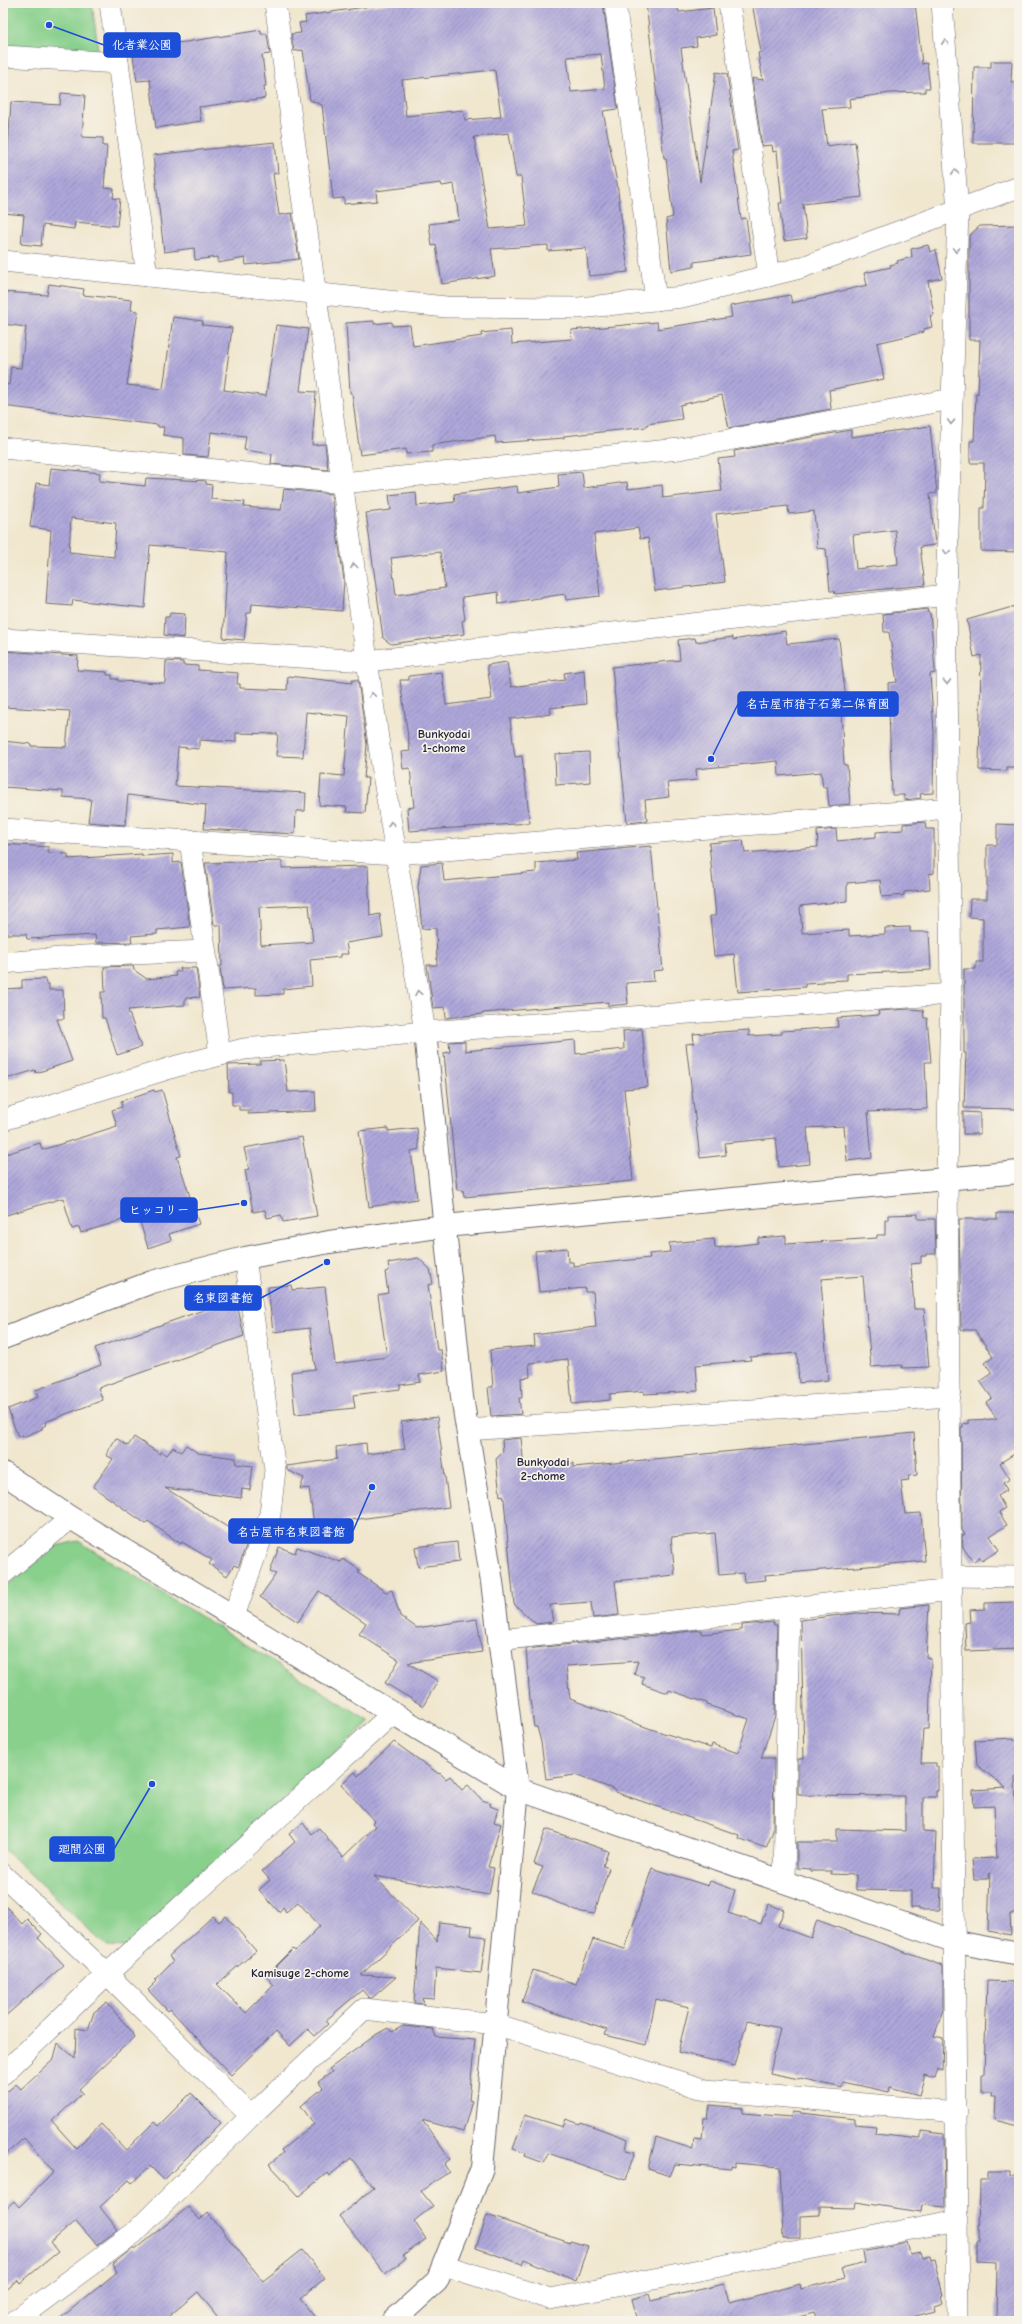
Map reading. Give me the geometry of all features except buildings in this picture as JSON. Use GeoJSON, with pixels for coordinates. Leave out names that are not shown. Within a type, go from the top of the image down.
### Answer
{"type":"FeatureCollection","features":[{"type":"Feature","properties":{"kind":"street"},"geometry":{"type":"LineString","coordinates":[[110,3],[147,276]]}},
{"type":"Feature","properties":{"kind":"street"},"geometry":{"type":"LineString","coordinates":[[275,3],[367,660],[396,854],[425,1032],[467,1430],[499,1640],[518,1789],[482,2168],[437,2281],[393,2321]]}},
{"type":"Feature","properties":{"kind":"street"},"geometry":{"type":"LineString","coordinates":[[615,3],[656,300]]}},
{"type":"Feature","properties":{"kind":"street"},"geometry":{"type":"LineString","coordinates":[[729,3],[769,276]]}},
{"type":"Feature","properties":{"kind":"street"},"geometry":{"type":"LineString","coordinates":[[942,3],[958,211],[946,595],[950,808],[951,994],[947,1177],[956,1942],[958,2321]]}},
{"type":"Feature","properties":{"kind":"street"},"geometry":{"type":"LineString","coordinates":[[3,56],[118,63]]}},
{"type":"Feature","properties":{"kind":"street"},"geometry":{"type":"LineString","coordinates":[[3,261],[446,307],[579,308],[682,297],[800,268],[958,211],[1019,187]]}},
{"type":"Feature","properties":{"kind":"street"},"geometry":{"type":"LineString","coordinates":[[3,448],[342,483],[679,449],[952,398]]}},
{"type":"Feature","properties":{"kind":"street"},"geometry":{"type":"LineString","coordinates":[[3,639],[367,660],[946,595]]}},
{"type":"Feature","properties":{"kind":"street"},"geometry":{"type":"LineString","coordinates":[[3,829],[396,854],[950,808]]}},
{"type":"Feature","properties":{"kind":"street"},"geometry":{"type":"LineString","coordinates":[[190,840],[220,1055]]}},
{"type":"Feature","properties":{"kind":"street"},"geometry":{"type":"LineString","coordinates":[[3,963],[205,950]]}},
{"type":"Feature","properties":{"kind":"street"},"geometry":{"type":"LineString","coordinates":[[3,1120],[177,1066],[244,1049],[425,1032],[951,994]]}},
{"type":"Feature","properties":{"kind":"street"},"geometry":{"type":"LineString","coordinates":[[3,1338],[152,1282],[245,1258],[329,1242],[445,1226],[947,1177],[1019,1172]]}},
{"type":"Feature","properties":{"kind":"street"},"geometry":{"type":"LineString","coordinates":[[234,1616],[270,1514],[275,1470],[245,1258]]}},
{"type":"Feature","properties":{"kind":"street"},"geometry":{"type":"LineString","coordinates":[[467,1430],[950,1396]]}},
{"type":"Feature","properties":{"kind":"street"},"geometry":{"type":"LineString","coordinates":[[3,1473],[71,1518],[518,1789],[956,1942],[1019,1954]]}},
{"type":"Feature","properties":{"kind":"street"},"geometry":{"type":"LineString","coordinates":[[3,1574],[71,1518]]}},
{"type":"Feature","properties":{"kind":"street"},"geometry":{"type":"LineString","coordinates":[[499,1640],[789,1608],[952,1583],[1019,1577]]}},
{"type":"Feature","properties":{"kind":"street"},"geometry":{"type":"LineString","coordinates":[[784,1882],[789,1608]]}},
{"type":"Feature","properties":{"kind":"street"},"geometry":{"type":"LineString","coordinates":[[3,2074],[107,1974],[393,1713]]}},
{"type":"Feature","properties":{"kind":"street"},"geometry":{"type":"LineString","coordinates":[[3,1875],[107,1974],[251,2116]]}},
{"type":"Feature","properties":{"kind":"street"},"geometry":{"type":"LineString","coordinates":[[15,2321],[134,2233],[251,2116],[364,2009],[495,2024],[706,2090],[957,2112]]}},
{"type":"Feature","properties":{"kind":"street"},"geometry":{"type":"LineString","coordinates":[[443,2265],[550,2299],[958,2220]]}},
{"type":"Feature","properties":{"kind":"green space"},"geometry":{"type":"Polygon","coordinates":[[[3,3],[92,3],[98,49],[91,56],[3,46],[3,3]]]}},
{"type":"Feature","properties":{"kind":"green space"},"geometry":{"type":"Polygon","coordinates":[[[78,1541],[370,1721],[126,1947],[106,1946],[3,1848],[3,1589],[56,1546],[78,1541]]]}},
{"type":"Feature","properties":{"kind":"place","name":"化者業公園"},"geometry":{"type":"Point","coordinates":[49,25]}},
{"type":"Feature","properties":{"kind":"place","name":"名古屋市猪子石第二保育園"},"geometry":{"type":"Point","coordinates":[711,759]}},
{"type":"Feature","properties":{"kind":"place","name":"ヒッコリー"},"geometry":{"type":"Point","coordinates":[244,1203]}},
{"type":"Feature","properties":{"kind":"place","name":"名東図書館"},"geometry":{"type":"Point","coordinates":[327,1262]}},
{"type":"Feature","properties":{"kind":"place","name":"名古屋市名東図書館"},"geometry":{"type":"Point","coordinates":[372,1487]}},
{"type":"Feature","properties":{"kind":"place","name":"廻間公園"},"geometry":{"type":"Point","coordinates":[152,1784]}},
{"type":"Feature","properties":{"kind":"district","name":"Bunkyodai 1-chome"},"geometry":{"type":"Point","coordinates":[444,741]}},
{"type":"Feature","properties":{"kind":"district","name":"Bunkyodai 2-chome"},"geometry":{"type":"Point","coordinates":[543,1469]}},
{"type":"Feature","properties":{"kind":"district","name":"Kamisuge 2-chome"},"geometry":{"type":"Point","coordinates":[300,1973]}}]}
